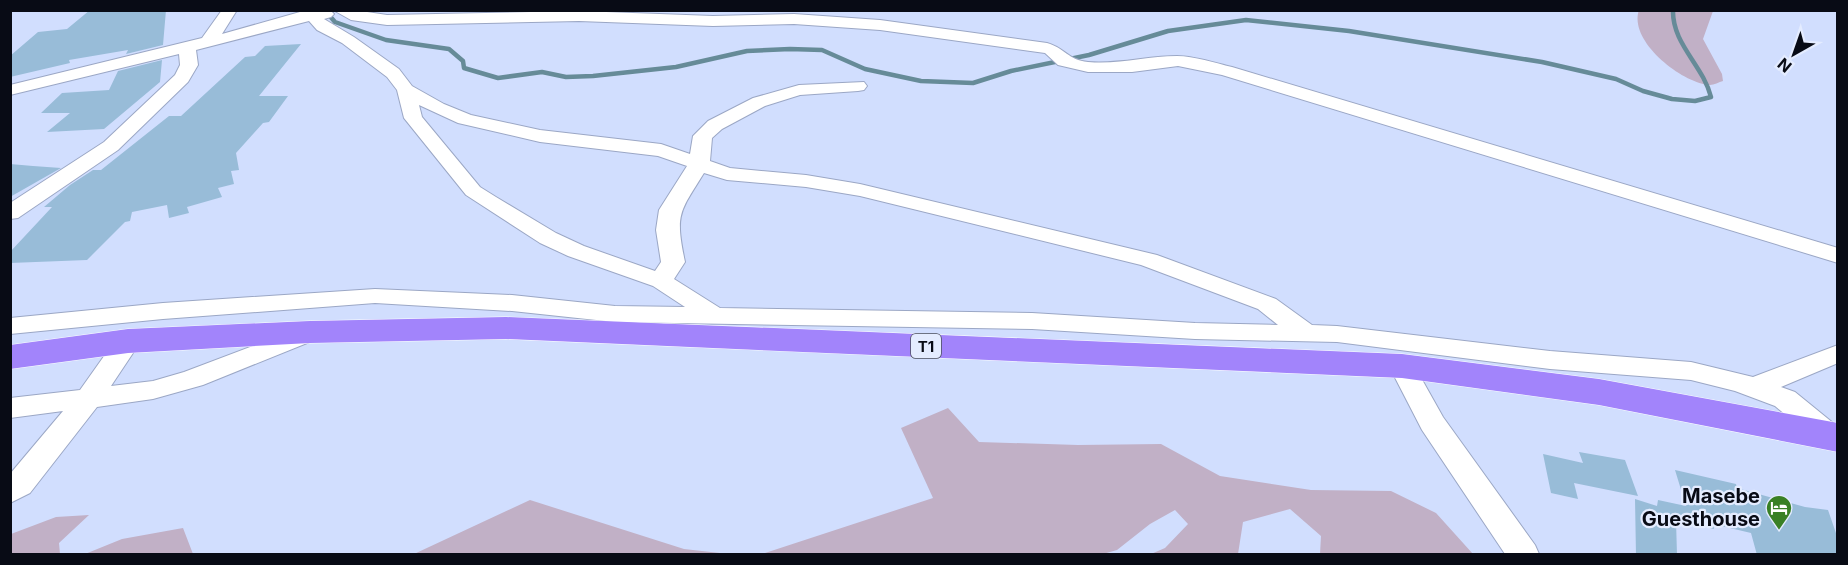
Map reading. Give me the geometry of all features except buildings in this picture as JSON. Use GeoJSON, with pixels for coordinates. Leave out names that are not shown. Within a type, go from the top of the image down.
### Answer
{"type":"FeatureCollection","features":[{"type":"Feature","properties":{"kind":"highway","name":"T1"},"geometry":{"type":"LineString","coordinates":[[10,357],[128,341],[310,332],[506,328],[1402,366],[1599,392],[1833,437]]}},
{"type":"Feature","properties":{"kind":"street"},"geometry":{"type":"LineString","coordinates":[[208,42],[230,10]]}},
{"type":"Feature","properties":{"kind":"street"},"geometry":{"type":"LineString","coordinates":[[10,90],[208,42],[313,13],[346,11],[356,17],[387,20],[628,16],[713,21],[821,20],[880,25],[1047,48],[1054,50],[1065,61],[1088,67],[1132,67],[1178,61],[1226,71],[1838,256]]}},
{"type":"Feature","properties":{"kind":"street"},"geometry":{"type":"LineString","coordinates":[[313,13],[323,27],[348,40],[393,74],[406,90],[437,108],[465,119],[540,136],[661,150],[727,174],[806,181],[860,190],[1159,262],[1267,304],[1306,333]]}},
{"type":"Feature","properties":{"kind":"street"},"geometry":{"type":"LineString","coordinates":[[10,213],[111,146],[182,78],[189,65],[187,46]]}},
{"type":"Feature","properties":{"kind":"street"},"geometry":{"type":"LineString","coordinates":[[662,281],[673,262],[667,230],[670,210],[699,164],[703,136],[715,125],[759,102],[799,90],[858,86]]}},
{"type":"Feature","properties":{"kind":"street"},"geometry":{"type":"LineString","coordinates":[[406,90],[413,118],[473,191],[548,238],[576,251],[662,281],[712,314]]}},
{"type":"Feature","properties":{"kind":"street"},"geometry":{"type":"LineString","coordinates":[[10,326],[163,311],[375,296],[512,303],[615,314],[1032,321],[1195,331],[1306,333],[1481,350],[1561,361],[1691,371],[1755,387],[1785,399],[1833,437]]}},
{"type":"Feature","properties":{"kind":"street"},"geometry":{"type":"LineString","coordinates":[[10,408],[153,390],[193,379],[310,332]]}},
{"type":"Feature","properties":{"kind":"street"},"geometry":{"type":"LineString","coordinates":[[10,335],[70,348]]}},
{"type":"Feature","properties":{"kind":"street"},"geometry":{"type":"LineString","coordinates":[[13,487],[88,399],[128,341]]}},
{"type":"Feature","properties":{"kind":"street"},"geometry":{"type":"LineString","coordinates":[[1755,387],[1838,353]]}},
{"type":"Feature","properties":{"kind":"street"},"geometry":{"type":"LineString","coordinates":[[1402,366],[1432,423],[1522,555]]}},
{"type":"Feature","properties":{"kind":"shaded area"},"geometry":{"type":"Polygon","coordinates":[[[1639,10],[1713,11],[1703,39],[1722,74],[1723,81],[1710,85],[1686,77],[1672,69],[1649,47],[1642,35],[1638,22],[1639,10]]]}},
{"type":"Feature","properties":{"kind":"shaded area"},"geometry":{"type":"Polygon","coordinates":[[[948,408],[979,442],[1078,445],[1161,444],[1220,476],[1311,490],[1391,491],[1436,513],[1473,554],[1320,554],[1321,536],[1290,509],[1243,522],[1238,554],[1151,554],[1165,548],[1188,524],[1175,510],[1150,524],[1117,550],[1103,554],[762,554],[933,498],[901,428],[948,408]]]}},
{"type":"Feature","properties":{"kind":"shaded area"},"geometry":{"type":"Polygon","coordinates":[[[530,500],[684,549],[729,554],[414,554],[530,500]]]}},
{"type":"Feature","properties":{"kind":"shaded area"},"geometry":{"type":"Polygon","coordinates":[[[89,515],[59,543],[60,554],[11,554],[11,534],[56,517],[89,515]]]}},
{"type":"Feature","properties":{"kind":"shaded area"},"geometry":{"type":"Polygon","coordinates":[[[183,528],[193,554],[85,554],[122,539],[183,528]]]}},
{"type":"Feature","properties":{"kind":"waterway"},"geometry":{"type":"LineString","coordinates":[[331,10],[328,14],[335,22],[386,40],[449,49],[463,61],[464,68],[498,78],[542,72],[566,77],[593,76],[676,67],[747,51],[790,49],[822,50],[865,69],[921,81],[973,83],[1011,71],[1089,55],[1168,31],[1246,20],[1349,31],[1542,62],[1616,79],[1643,91],[1672,99],[1695,101],[1711,97],[1702,75],[1677,33],[1673,10]]}},
{"type":"Feature","properties":{"kind":"place","name":"Masebe Guesthouse"},"geometry":{"type":"Point","coordinates":[1779,531]}}]}
